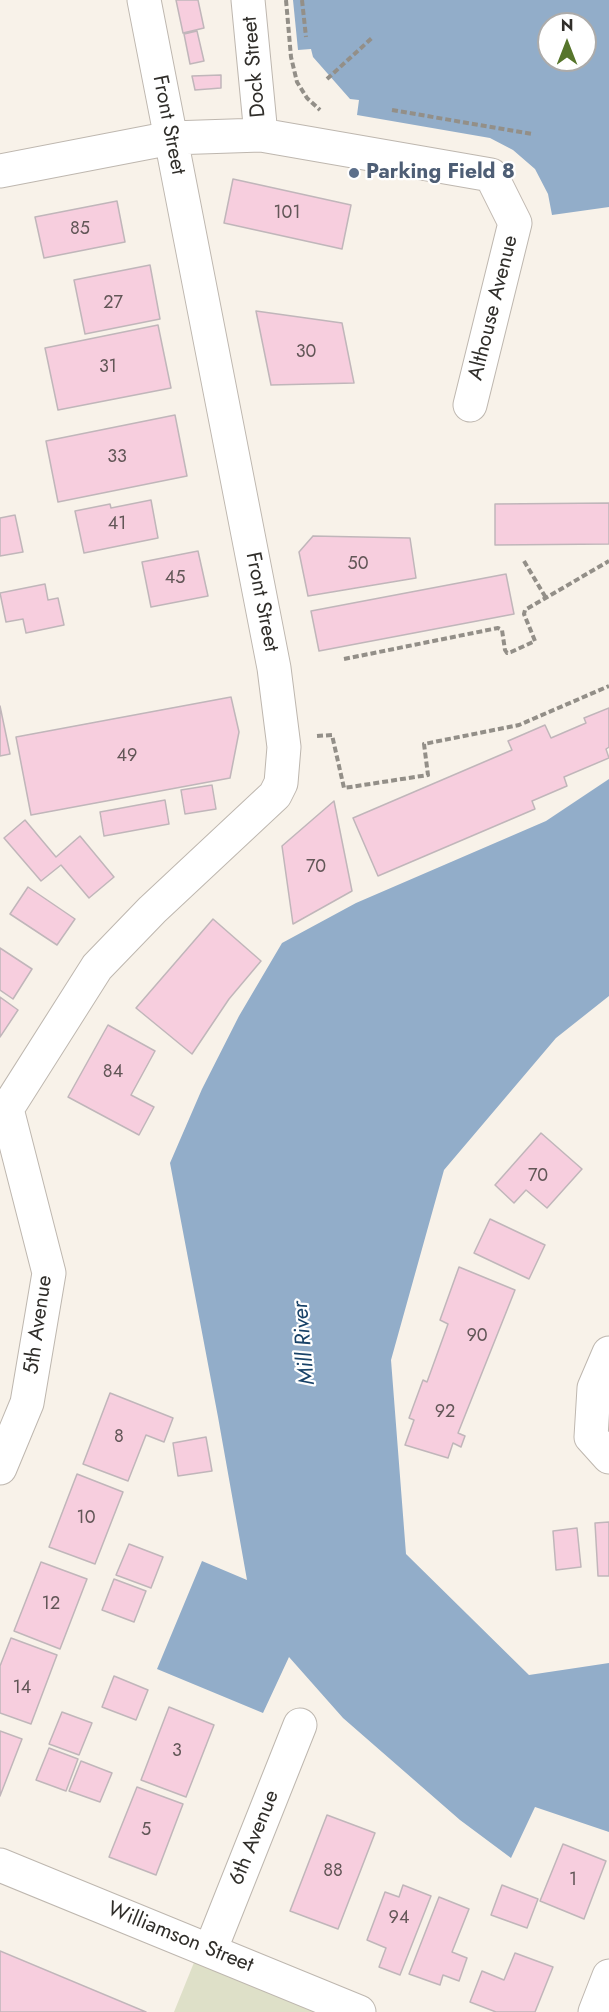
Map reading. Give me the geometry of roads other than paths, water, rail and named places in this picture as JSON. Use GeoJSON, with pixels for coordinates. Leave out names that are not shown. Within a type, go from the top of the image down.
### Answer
{"type":"FeatureCollection","features":[{"type":"Feature","properties":{"kind":"street","name":"Front Street"},"geometry":{"type":"LineString","coordinates":[[3,1107],[97,967],[152,910],[275,795],[281,783],[284,747],[274,668],[144,0]]}},
{"type":"Feature","properties":{"kind":"street","name":"Dock Street"},"geometry":{"type":"LineString","coordinates":[[248,0],[261,135]]}},
{"type":"Feature","properties":{"kind":"street","name":"Althouse Avenue"},"geometry":{"type":"LineString","coordinates":[[0,171],[171,138],[261,135],[491,175],[515,223],[470,405]]}},
{"type":"Feature","properties":{"kind":"street","name":"5th Avenue"},"geometry":{"type":"LineString","coordinates":[[0,1468],[27,1403],[50,1273],[3,1107]]}},
{"type":"Feature","properties":{"kind":"street"},"geometry":{"type":"LineString","coordinates":[[609,1353],[594,1388],[591,1437],[609,1456]]}},
{"type":"Feature","properties":{"kind":"street","name":"6th Avenue"},"geometry":{"type":"LineString","coordinates":[[210,1951],[300,1725]]}},
{"type":"Feature","properties":{"kind":"street","name":"Williamson Street"},"geometry":{"type":"LineString","coordinates":[[0,1865],[359,2012]]}},
{"type":"Feature","properties":{"kind":"street"},"geometry":{"type":"LineString","coordinates":[[595,2012],[609,1976]]}},
{"type":"Feature","properties":{"kind":"water"},"geometry":{"type":"Polygon","coordinates":[[[293,0],[609,0],[609,207],[552,215],[548,194],[535,169],[513,150],[490,138],[357,115],[359,100],[350,99],[313,57],[311,49],[298,50],[293,0]]]}},
{"type":"Feature","properties":{"kind":"water","name":"Mill River"},"geometry":{"type":"Polygon","coordinates":[[[609,779],[609,996],[556,1038],[444,1170],[391,1360],[406,1554],[529,1675],[609,1663],[609,1832],[535,1807],[511,1858],[460,1820],[343,1718],[289,1657],[263,1713],[157,1669],[202,1561],[247,1580],[170,1163],[202,1089],[239,1016],[282,943],[356,903],[546,821],[609,779]]]}},
{"type":"Feature","properties":{"kind":"place","name":"Parking Field 8"},"geometry":{"type":"Point","coordinates":[354,173]}}]}
